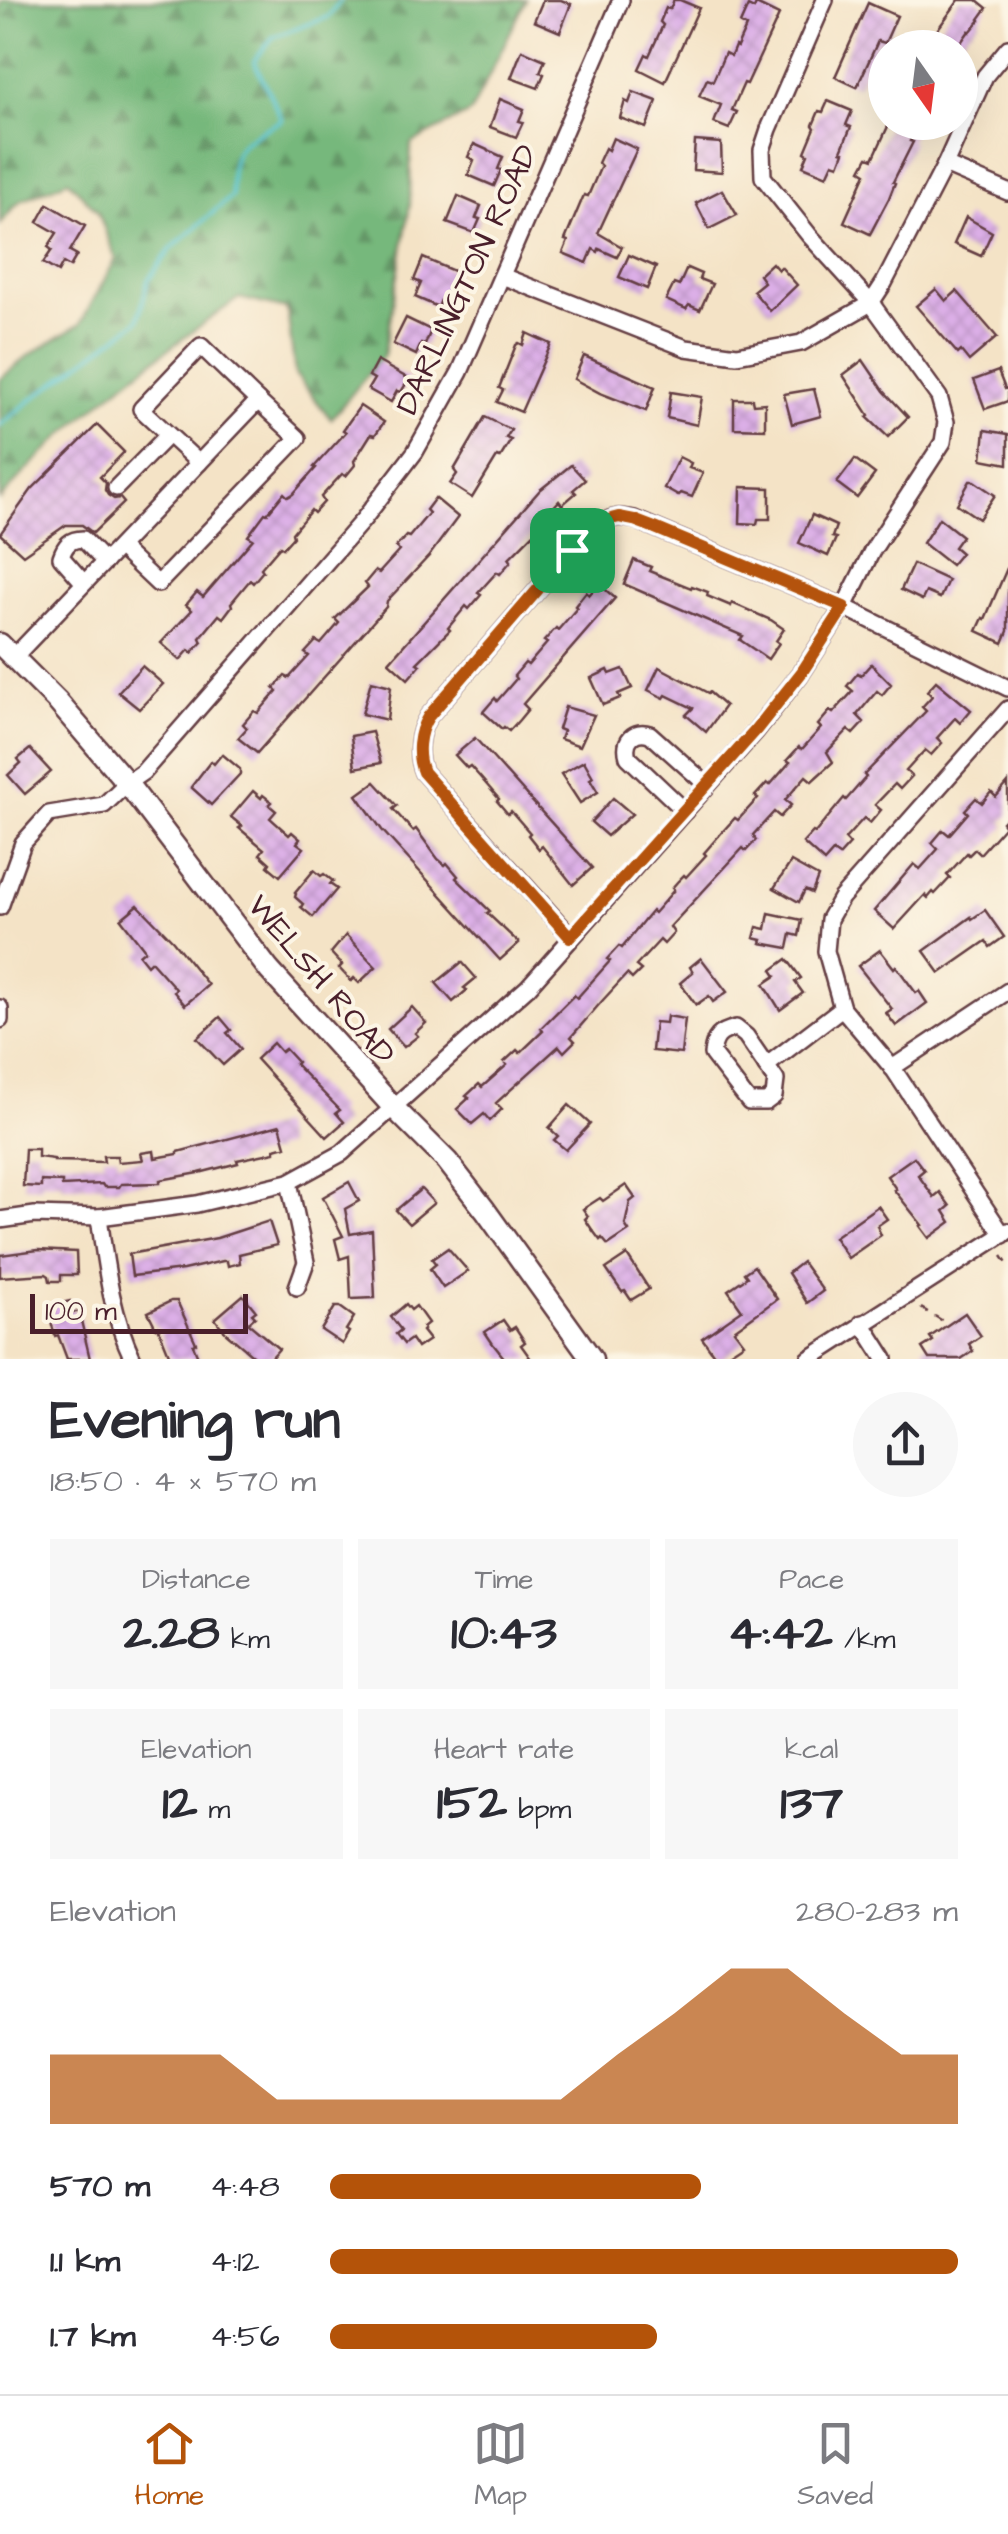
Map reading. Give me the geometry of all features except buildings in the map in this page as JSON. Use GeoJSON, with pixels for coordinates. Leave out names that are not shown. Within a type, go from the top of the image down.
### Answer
{"type":"FeatureCollection","features":[{"type":"Feature","properties":{"kind":"main road","name":"WELSH ROAD"},"geometry":{"type":"LineString","coordinates":[[7,650],[127,783],[269,970],[447,1161],[592,1359]]}},
{"type":"Feature","properties":{"kind":"street","name":"DARLINGTON ROAD"},"geometry":{"type":"LineString","coordinates":[[0,907],[23,844],[49,814],[104,805],[143,772],[363,520],[416,452],[460,372],[621,0]]}},
{"type":"Feature","properties":{"kind":"street"},"geometry":{"type":"LineString","coordinates":[[0,1220],[34,1215],[99,1217],[197,1204],[289,1182],[342,1153],[528,987],[790,688],[844,607],[872,551],[943,442],[946,422],[938,397],[870,303],[763,177],[762,150],[769,128],[825,0]]}},
{"type":"Feature","properties":{"kind":"street"},"geometry":{"type":"LineString","coordinates":[[502,276],[686,348],[724,355],[752,354],[801,343],[870,303],[945,165],[985,76],[1008,48]]}},
{"type":"Feature","properties":{"kind":"street"},"geometry":{"type":"LineString","coordinates":[[945,165],[1008,192]]}},
{"type":"Feature","properties":{"kind":"street"},"geometry":{"type":"LineString","coordinates":[[119,547],[158,584],[298,438],[201,346],[141,410],[199,463]]}},
{"type":"Feature","properties":{"kind":"street"},"geometry":{"type":"LineString","coordinates":[[7,650],[84,583],[258,401]]}},
{"type":"Feature","properties":{"kind":"street"},"geometry":{"type":"LineString","coordinates":[[116,488],[168,436]]}},
{"type":"Feature","properties":{"kind":"street"},"geometry":{"type":"LineString","coordinates":[[570,937],[423,772],[419,748],[422,726],[428,717],[596,526],[619,517],[634,520],[844,607],[1008,688]]}},
{"type":"Feature","properties":{"kind":"street"},"geometry":{"type":"LineString","coordinates":[[84,583],[60,557],[64,546],[74,538],[83,538],[105,562]]}},
{"type":"Feature","properties":{"kind":"street"},"geometry":{"type":"LineString","coordinates":[[808,1359],[1005,1233],[892,1068],[842,1008],[826,951],[826,936],[829,919],[846,892],[1008,709]]}},
{"type":"Feature","properties":{"kind":"street"},"geometry":{"type":"LineString","coordinates":[[686,811],[631,761],[626,747],[630,738],[640,732],[650,734],[708,784]]}},
{"type":"Feature","properties":{"kind":"street"},"geometry":{"type":"LineString","coordinates":[[892,1068],[1008,991]]}},
{"type":"Feature","properties":{"kind":"street"},"geometry":{"type":"LineString","coordinates":[[0,1008],[0,1020]]}},
{"type":"Feature","properties":{"kind":"street"},"geometry":{"type":"LineString","coordinates":[[766,1066],[842,1008]]}},
{"type":"Feature","properties":{"kind":"street"},"geometry":{"type":"LineString","coordinates":[[736,1028],[766,1066],[776,1080],[774,1096],[766,1102],[749,1102],[712,1054],[713,1041],[722,1031],[736,1028]]}},
{"type":"Feature","properties":{"kind":"street"},"geometry":{"type":"LineString","coordinates":[[289,1182],[306,1262],[297,1287]]}},
{"type":"Feature","properties":{"kind":"street"},"geometry":{"type":"LineString","coordinates":[[99,1217],[110,1297],[133,1359]]}},
{"type":"Feature","properties":{"kind":"street"},"geometry":{"type":"LineString","coordinates":[[862,1324],[885,1359]]}},
{"type":"Feature","properties":{"kind":"path"},"geometry":{"type":"LineString","coordinates":[[1002,1256],[1008,1265]]}},
{"type":"Feature","properties":{"kind":"path"},"geometry":{"type":"LineString","coordinates":[[921,1308],[948,1324]]}},
{"type":"Feature","properties":{"kind":"green space"},"geometry":{"type":"Polygon","coordinates":[[[526,0],[471,112],[411,144],[410,205],[384,355],[331,419],[295,374],[287,309],[239,298],[83,417],[0,500],[0,379],[28,356],[80,324],[116,259],[98,212],[68,180],[20,201],[0,224],[0,2],[526,0]]]}},
{"type":"Feature","properties":{"kind":"waterway"},"geometry":{"type":"LineString","coordinates":[[0,425],[138,321],[148,280],[172,248],[232,196],[232,165],[240,147],[282,120],[254,61],[273,37],[328,17],[341,0]]}},
{"type":"Feature","properties":{"kind":"route"},"geometry":{"type":"LineString","coordinates":[[610,519],[634,520],[844,607],[802,672],[756,730],[570,937],[423,772],[419,748],[422,726],[428,717],[572,550],[596,526],[610,519]]}}]}
